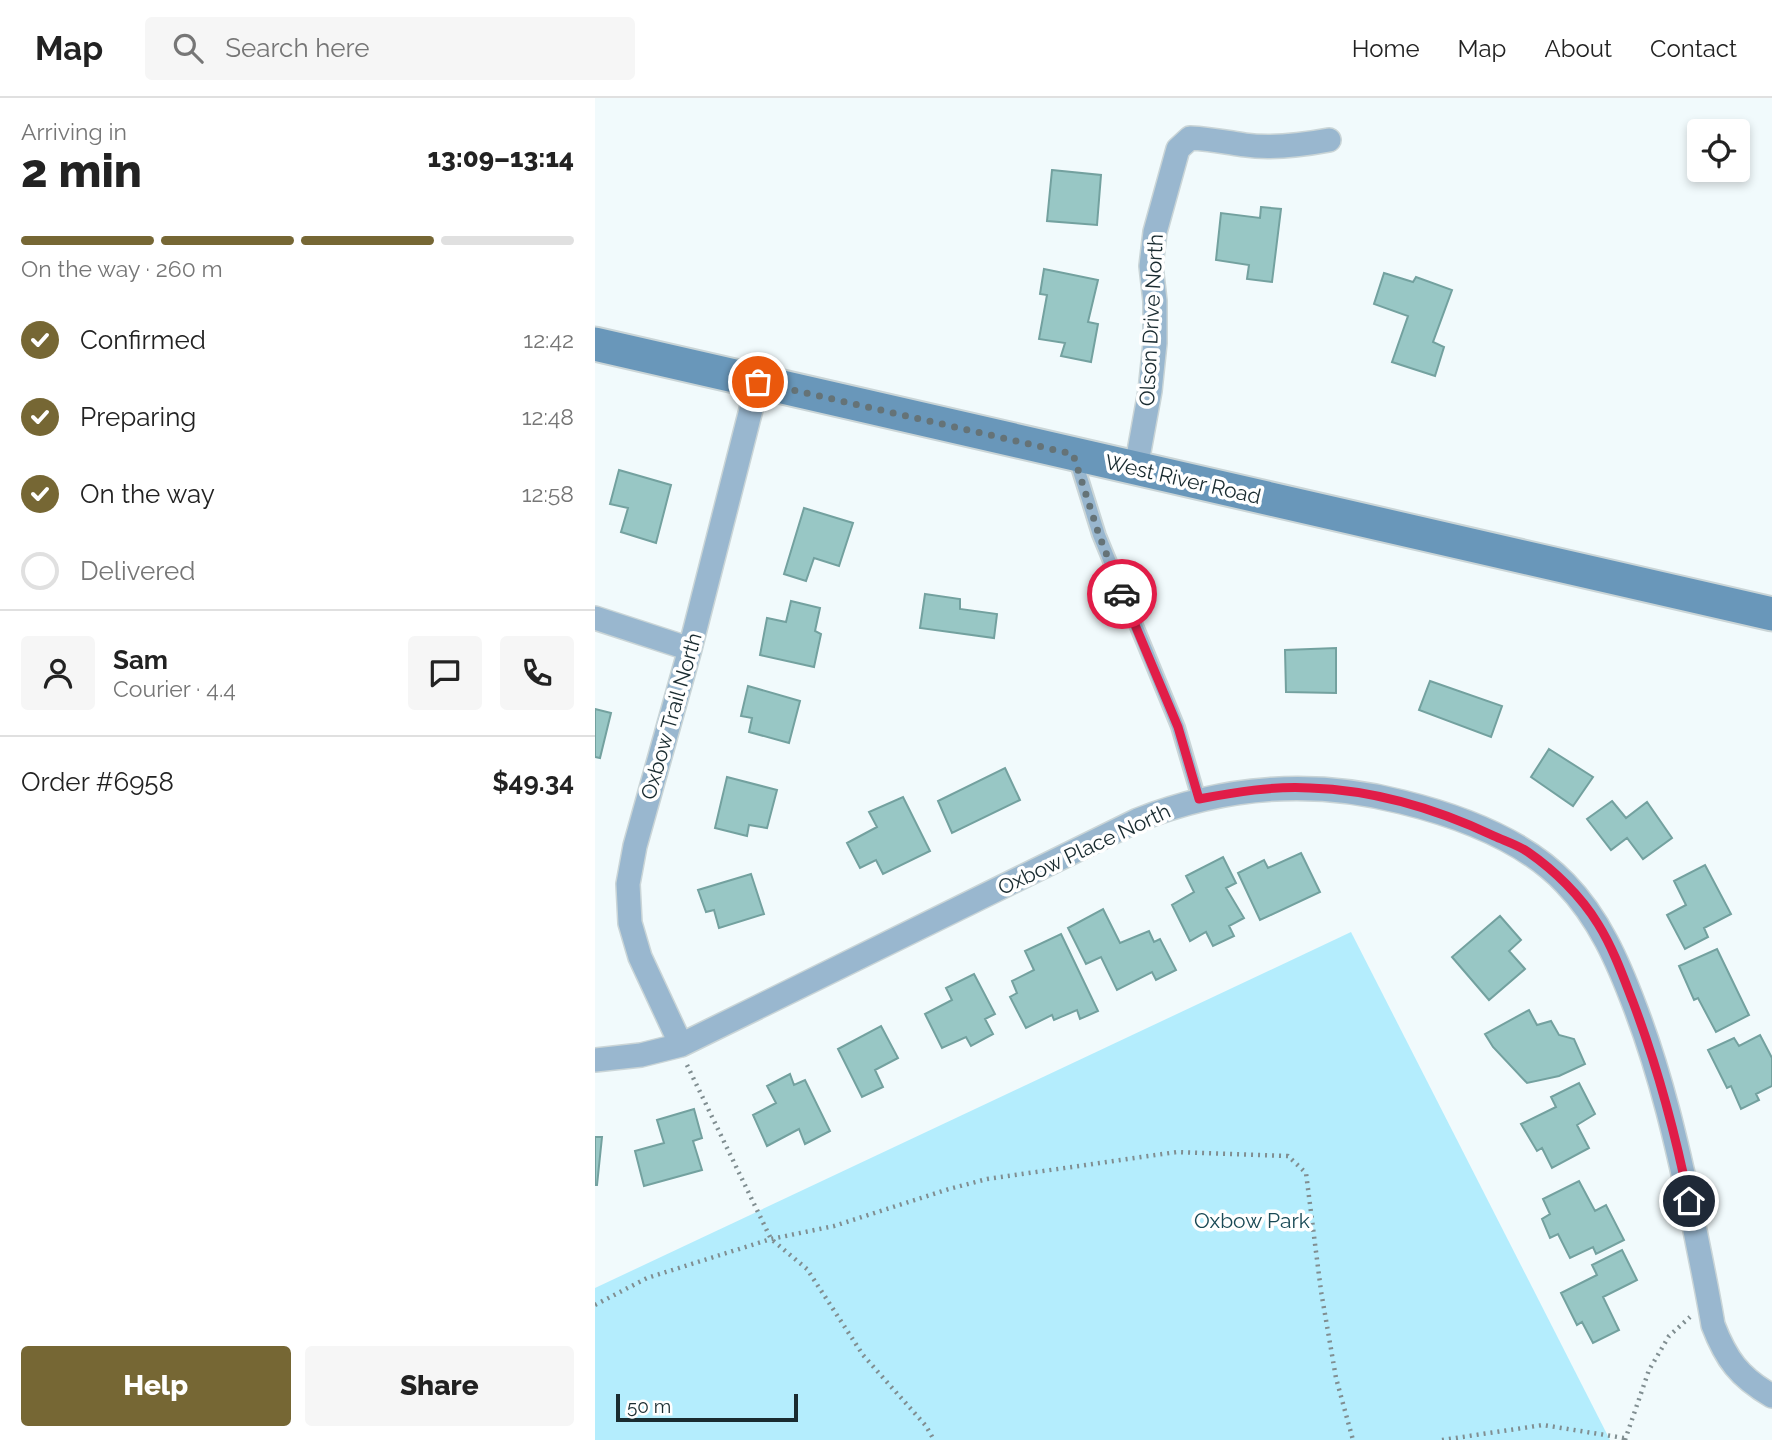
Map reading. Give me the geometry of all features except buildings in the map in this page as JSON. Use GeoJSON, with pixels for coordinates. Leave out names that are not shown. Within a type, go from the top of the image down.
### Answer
{"type":"FeatureCollection","features":[{"type":"Feature","properties":{"kind":"main road","name":"West River Road"},"geometry":{"type":"LineString","coordinates":[[595,344],[1772,614]]}},
{"type":"Feature","properties":{"kind":"street","name":"Olson Drive North"},"geometry":{"type":"LineString","coordinates":[[1136,468],[1150,391],[1155,343],[1155,301],[1151,266],[1155,232],[1178,149],[1190,138],[1217,139],[1247,145],[1307,144],[1329,140]]}},
{"type":"Feature","properties":{"kind":"street","name":"Oxbow Trail North"},"geometry":{"type":"LineString","coordinates":[[681,1045],[640,957],[630,923],[628,884],[635,846],[690,649],[758,382]]}},
{"type":"Feature","properties":{"kind":"street"},"geometry":{"type":"LineString","coordinates":[[595,618],[690,649]]}},
{"type":"Feature","properties":{"kind":"street","name":"Oxbow Place North"},"geometry":{"type":"LineString","coordinates":[[595,1060],[641,1055],[681,1045],[1138,820],[1172,806],[1252,789],[1310,788],[1370,794],[1426,808],[1527,850],[1565,883],[1598,924],[1621,971],[1654,1058],[1678,1147],[1713,1325],[1733,1366],[1755,1386],[1772,1395]]}},
{"type":"Feature","properties":{"kind":"lane"},"geometry":{"type":"LineString","coordinates":[[1073,454],[1099,535],[1178,727],[1199,799]]}},
{"type":"Feature","properties":{"kind":"path"},"geometry":{"type":"LineString","coordinates":[[681,1045],[688,1066],[771,1239],[807,1269],[863,1356],[926,1426],[934,1440]]}},
{"type":"Feature","properties":{"kind":"path"},"geometry":{"type":"LineString","coordinates":[[595,1305],[647,1279],[771,1239],[834,1226],[987,1179],[1177,1152],[1288,1156],[1306,1173],[1321,1291],[1336,1378],[1353,1440]]}},
{"type":"Feature","properties":{"kind":"path"},"geometry":{"type":"LineString","coordinates":[[1442,1440],[1542,1425],[1625,1439],[1649,1370],[1669,1336],[1691,1316],[1710,1309]]}},
{"type":"Feature","properties":{"kind":"green space","name":"Oxbow Park"},"geometry":{"type":"Polygon","coordinates":[[[1351,932],[1610,1440],[595,1440],[595,1288],[1351,932]]]}},
{"type":"Feature","properties":{"kind":"way so far"},"geometry":{"type":"LineString","coordinates":[[758,382],[1073,454],[1099,535],[1122,594]]}},
{"type":"Feature","properties":{"kind":"route"},"geometry":{"type":"LineString","coordinates":[[1122,594],[1158,673],[1178,727],[1199,799],[1252,789],[1310,788],[1370,794],[1426,808],[1527,850],[1565,883],[1598,924],[1621,971],[1654,1058],[1678,1147],[1689,1201]]}}]}
